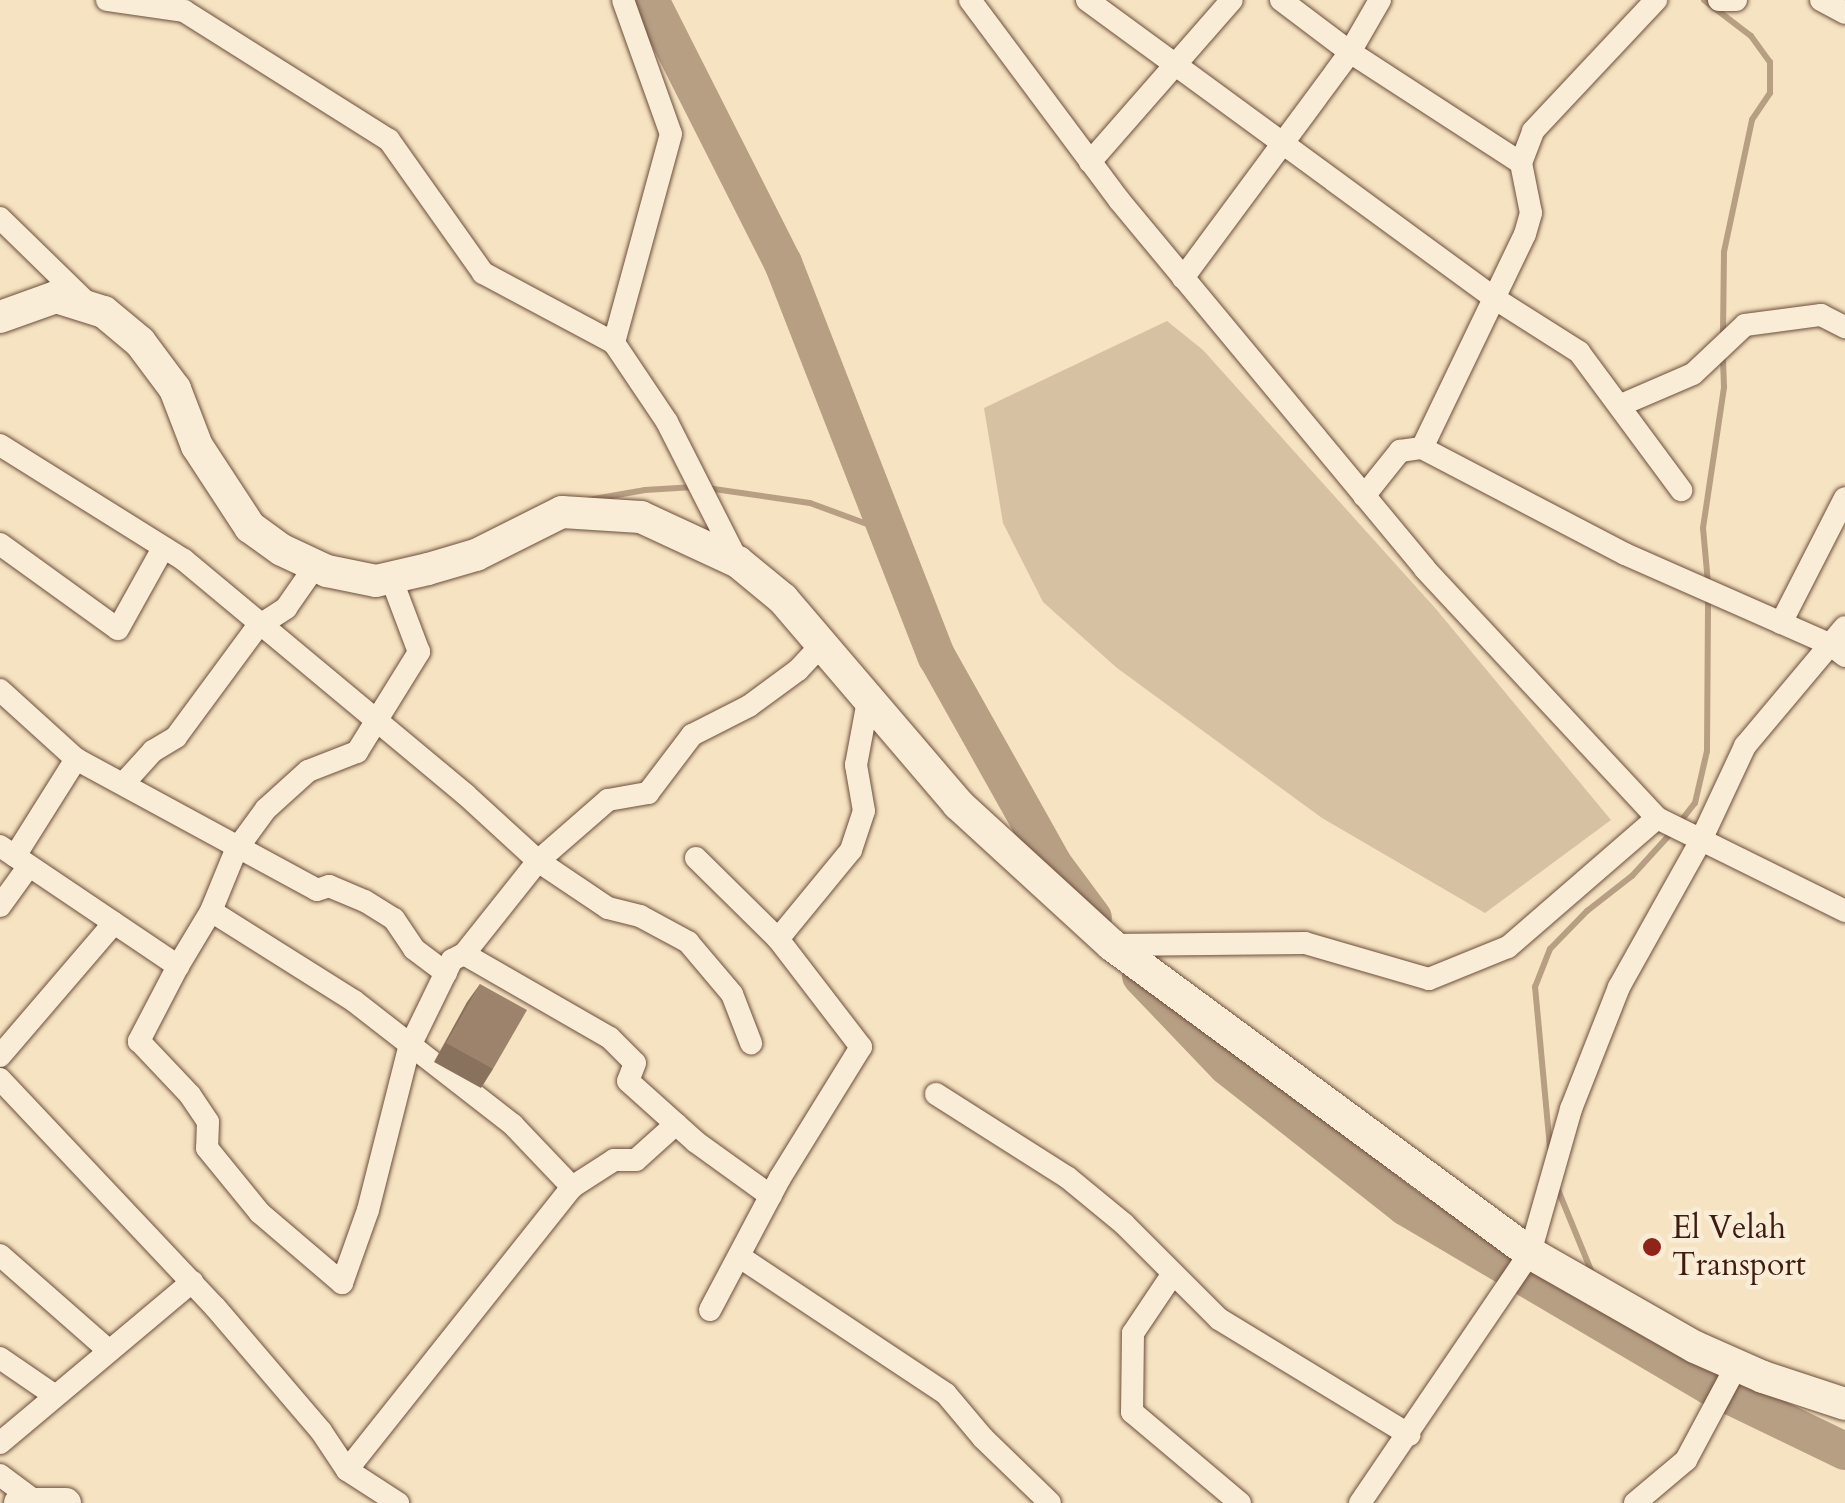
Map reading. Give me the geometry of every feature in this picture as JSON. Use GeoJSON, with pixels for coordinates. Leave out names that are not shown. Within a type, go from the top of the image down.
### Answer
{"type":"FeatureCollection","features":[{"type":"Feature","properties":{"kind":"main road"},"geometry":{"type":"LineString","coordinates":[[0,317],[56,296],[104,312],[140,342],[175,389],[197,446],[250,527],[316,566],[376,581],[390,578],[476,554],[562,512],[641,517],[738,562],[783,599],[958,804],[1112,945],[1530,1253],[1632,1313],[1736,1366],[1845,1404]]}},
{"type":"Feature","properties":{"kind":"street"},"geometry":{"type":"LineString","coordinates":[[107,0],[180,5],[389,140],[483,273],[614,343],[667,422],[738,562]]}},
{"type":"Feature","properties":{"kind":"street"},"geometry":{"type":"LineString","coordinates":[[614,343],[671,134],[622,0]]}},
{"type":"Feature","properties":{"kind":"street"},"geometry":{"type":"LineString","coordinates":[[970,0],[1090,162],[1424,569],[1657,818],[1845,910]]}},
{"type":"Feature","properties":{"kind":"street"},"geometry":{"type":"LineString","coordinates":[[1087,0],[1281,146],[1494,298],[1579,352],[1682,490]]}},
{"type":"Feature","properties":{"kind":"street"},"geometry":{"type":"LineString","coordinates":[[1090,162],[1232,0]]}},
{"type":"Feature","properties":{"kind":"street"},"geometry":{"type":"LineString","coordinates":[[1281,0],[1350,52],[1521,162]]}},
{"type":"Feature","properties":{"kind":"street"},"geometry":{"type":"LineString","coordinates":[[1184,278],[1350,52],[1380,0]]}},
{"type":"Feature","properties":{"kind":"street"},"geometry":{"type":"LineString","coordinates":[[1422,448],[1531,213],[1521,162],[1532,131],[1656,0]]}},
{"type":"Feature","properties":{"kind":"street"},"geometry":{"type":"LineString","coordinates":[[1719,0],[1736,0]]}},
{"type":"Feature","properties":{"kind":"street"},"geometry":{"type":"LineString","coordinates":[[1821,0],[1845,13]]}},
{"type":"Feature","properties":{"kind":"street"},"geometry":{"type":"LineString","coordinates":[[0,218],[92,308]]}},
{"type":"Feature","properties":{"kind":"street"},"geometry":{"type":"LineString","coordinates":[[1621,405],[1692,374],[1744,325],[1821,315],[1845,327]]}},
{"type":"Feature","properties":{"kind":"street"},"geometry":{"type":"LineString","coordinates":[[0,445],[164,548],[264,623],[538,861],[608,908],[640,916],[688,942],[732,994],[751,1043]]}},
{"type":"Feature","properties":{"kind":"street"},"geometry":{"type":"LineString","coordinates":[[1360,1503],[1410,1435],[1530,1253],[1571,1109],[1619,986],[1701,840],[1745,746],[1840,643],[1781,623],[1625,554],[1422,448],[1400,451],[1364,496]]}},
{"type":"Feature","properties":{"kind":"street"},"geometry":{"type":"LineString","coordinates":[[1781,623],[1845,498]]}},
{"type":"Feature","properties":{"kind":"street"},"geometry":{"type":"LineString","coordinates":[[0,544],[118,629],[164,548]]}},
{"type":"Feature","properties":{"kind":"street"},"geometry":{"type":"LineString","coordinates":[[123,784],[153,751],[176,737],[264,623],[286,608],[316,566]]}},
{"type":"Feature","properties":{"kind":"street"},"geometry":{"type":"LineString","coordinates":[[390,578],[419,652],[358,752],[308,771],[266,808],[236,850],[211,910],[139,1040],[190,1095],[208,1122],[207,1148],[260,1213],[342,1283],[368,1210],[409,1048],[452,960],[464,954],[538,861],[608,800],[648,793],[692,735],[749,706],[798,670],[821,645]]}},
{"type":"Feature","properties":{"kind":"street"},"geometry":{"type":"LineString","coordinates":[[0,690],[76,759],[236,850],[317,890],[329,886],[365,901],[394,919],[414,948],[446,972]]}},
{"type":"Feature","properties":{"kind":"street"},"geometry":{"type":"LineString","coordinates":[[778,940],[851,850],[864,811],[856,765],[868,701]]}},
{"type":"Feature","properties":{"kind":"street"},"geometry":{"type":"LineString","coordinates":[[0,906],[15,856],[76,759]]}},
{"type":"Feature","properties":{"kind":"street"},"geometry":{"type":"LineString","coordinates":[[1112,945],[1305,943],[1429,979],[1508,947],[1657,818]]}},
{"type":"Feature","properties":{"kind":"street"},"geometry":{"type":"LineString","coordinates":[[15,856],[178,966]]}},
{"type":"Feature","properties":{"kind":"street"},"geometry":{"type":"LineString","coordinates":[[696,858],[778,940],[861,1048],[771,1196],[710,1310]]}},
{"type":"Feature","properties":{"kind":"street"},"geometry":{"type":"LineString","coordinates":[[211,910],[354,1001],[409,1048],[513,1125],[572,1188]]}},
{"type":"Feature","properties":{"kind":"street"},"geometry":{"type":"LineString","coordinates":[[0,1056],[114,923]]}},
{"type":"Feature","properties":{"kind":"street"},"geometry":{"type":"LineString","coordinates":[[464,954],[610,1038],[635,1063],[628,1081],[676,1124],[771,1196]]}},
{"type":"Feature","properties":{"kind":"street"},"geometry":{"type":"LineString","coordinates":[[0,1079],[192,1282],[321,1432],[348,1470],[398,1503]]}},
{"type":"Feature","properties":{"kind":"street"},"geometry":{"type":"LineString","coordinates":[[936,1094],[1067,1177],[1124,1224],[1218,1319],[1410,1435]]}},
{"type":"Feature","properties":{"kind":"street"},"geometry":{"type":"LineString","coordinates":[[348,1470],[572,1188],[614,1160],[636,1160],[676,1124]]}},
{"type":"Feature","properties":{"kind":"street"},"geometry":{"type":"LineString","coordinates":[[0,1256],[108,1350]]}},
{"type":"Feature","properties":{"kind":"street"},"geometry":{"type":"LineString","coordinates":[[740,1257],[946,1394],[983,1438],[1050,1503]]}},
{"type":"Feature","properties":{"kind":"street"},"geometry":{"type":"LineString","coordinates":[[1172,1275],[1133,1332],[1132,1412],[1240,1503]]}},
{"type":"Feature","properties":{"kind":"street"},"geometry":{"type":"LineString","coordinates":[[0,1444],[192,1282]]}},
{"type":"Feature","properties":{"kind":"street"},"geometry":{"type":"LineString","coordinates":[[0,1358],[54,1395]]}},
{"type":"Feature","properties":{"kind":"street"},"geometry":{"type":"LineString","coordinates":[[1635,1503],[1686,1460],[1736,1366]]}},
{"type":"Feature","properties":{"kind":"street"},"geometry":{"type":"LineString","coordinates":[[0,1475],[27,1502],[66,1503]]}},
{"type":"Feature","properties":{"kind":"shaded area"},"geometry":{"type":"Polygon","coordinates":[[[1167,321],[1203,350],[1436,609],[1611,820],[1485,913],[1322,818],[1117,668],[1043,602],[1003,523],[984,408],[1167,321]]]}},
{"type":"Feature","properties":{"kind":"building"},"geometry":{"type":"Polygon","coordinates":[[[480,984],[527,1010],[493,1069],[446,1043],[480,984]]]}},
{"type":"Feature","properties":{"kind":"waterway"},"geometry":{"type":"LineString","coordinates":[[650,0],[783,263],[937,657],[1053,864],[1093,918]]}},
{"type":"Feature","properties":{"kind":"waterway"},"geometry":{"type":"LineString","coordinates":[[1704,0],[1751,36],[1770,62],[1770,93],[1752,120],[1724,252],[1723,335]]}},
{"type":"Feature","properties":{"kind":"waterway"},"geometry":{"type":"LineString","coordinates":[[1708,583],[1703,528],[1724,387],[1723,353]]}},
{"type":"Feature","properties":{"kind":"waterway"},"geometry":{"type":"LineString","coordinates":[[588,500],[694,487]]}},
{"type":"Feature","properties":{"kind":"waterway"},"geometry":{"type":"LineString","coordinates":[[707,488],[810,503],[886,531]]}},
{"type":"Feature","properties":{"kind":"waterway"},"geometry":{"type":"LineString","coordinates":[[1680,822],[1695,803],[1707,751],[1708,596]]}},
{"type":"Feature","properties":{"kind":"waterway"},"geometry":{"type":"LineString","coordinates":[[1550,1148],[1535,987],[1550,949],[1587,911],[1632,876],[1672,832]]}},
{"type":"Feature","properties":{"kind":"waterway"},"geometry":{"type":"LineString","coordinates":[[1141,976],[1227,1066],[1406,1207],[1710,1386],[1845,1451]]}},
{"type":"Feature","properties":{"kind":"waterway"},"geometry":{"type":"LineString","coordinates":[[1556,1185],[1593,1275]]}},
{"type":"Feature","properties":{"kind":"waterway"},"geometry":{"type":"LineString","coordinates":[[1611,1313],[1625,1337]]}},
{"type":"Feature","properties":{"kind":"place","name":"El Velah Transport"},"geometry":{"type":"Point","coordinates":[1652,1247]}}]}
